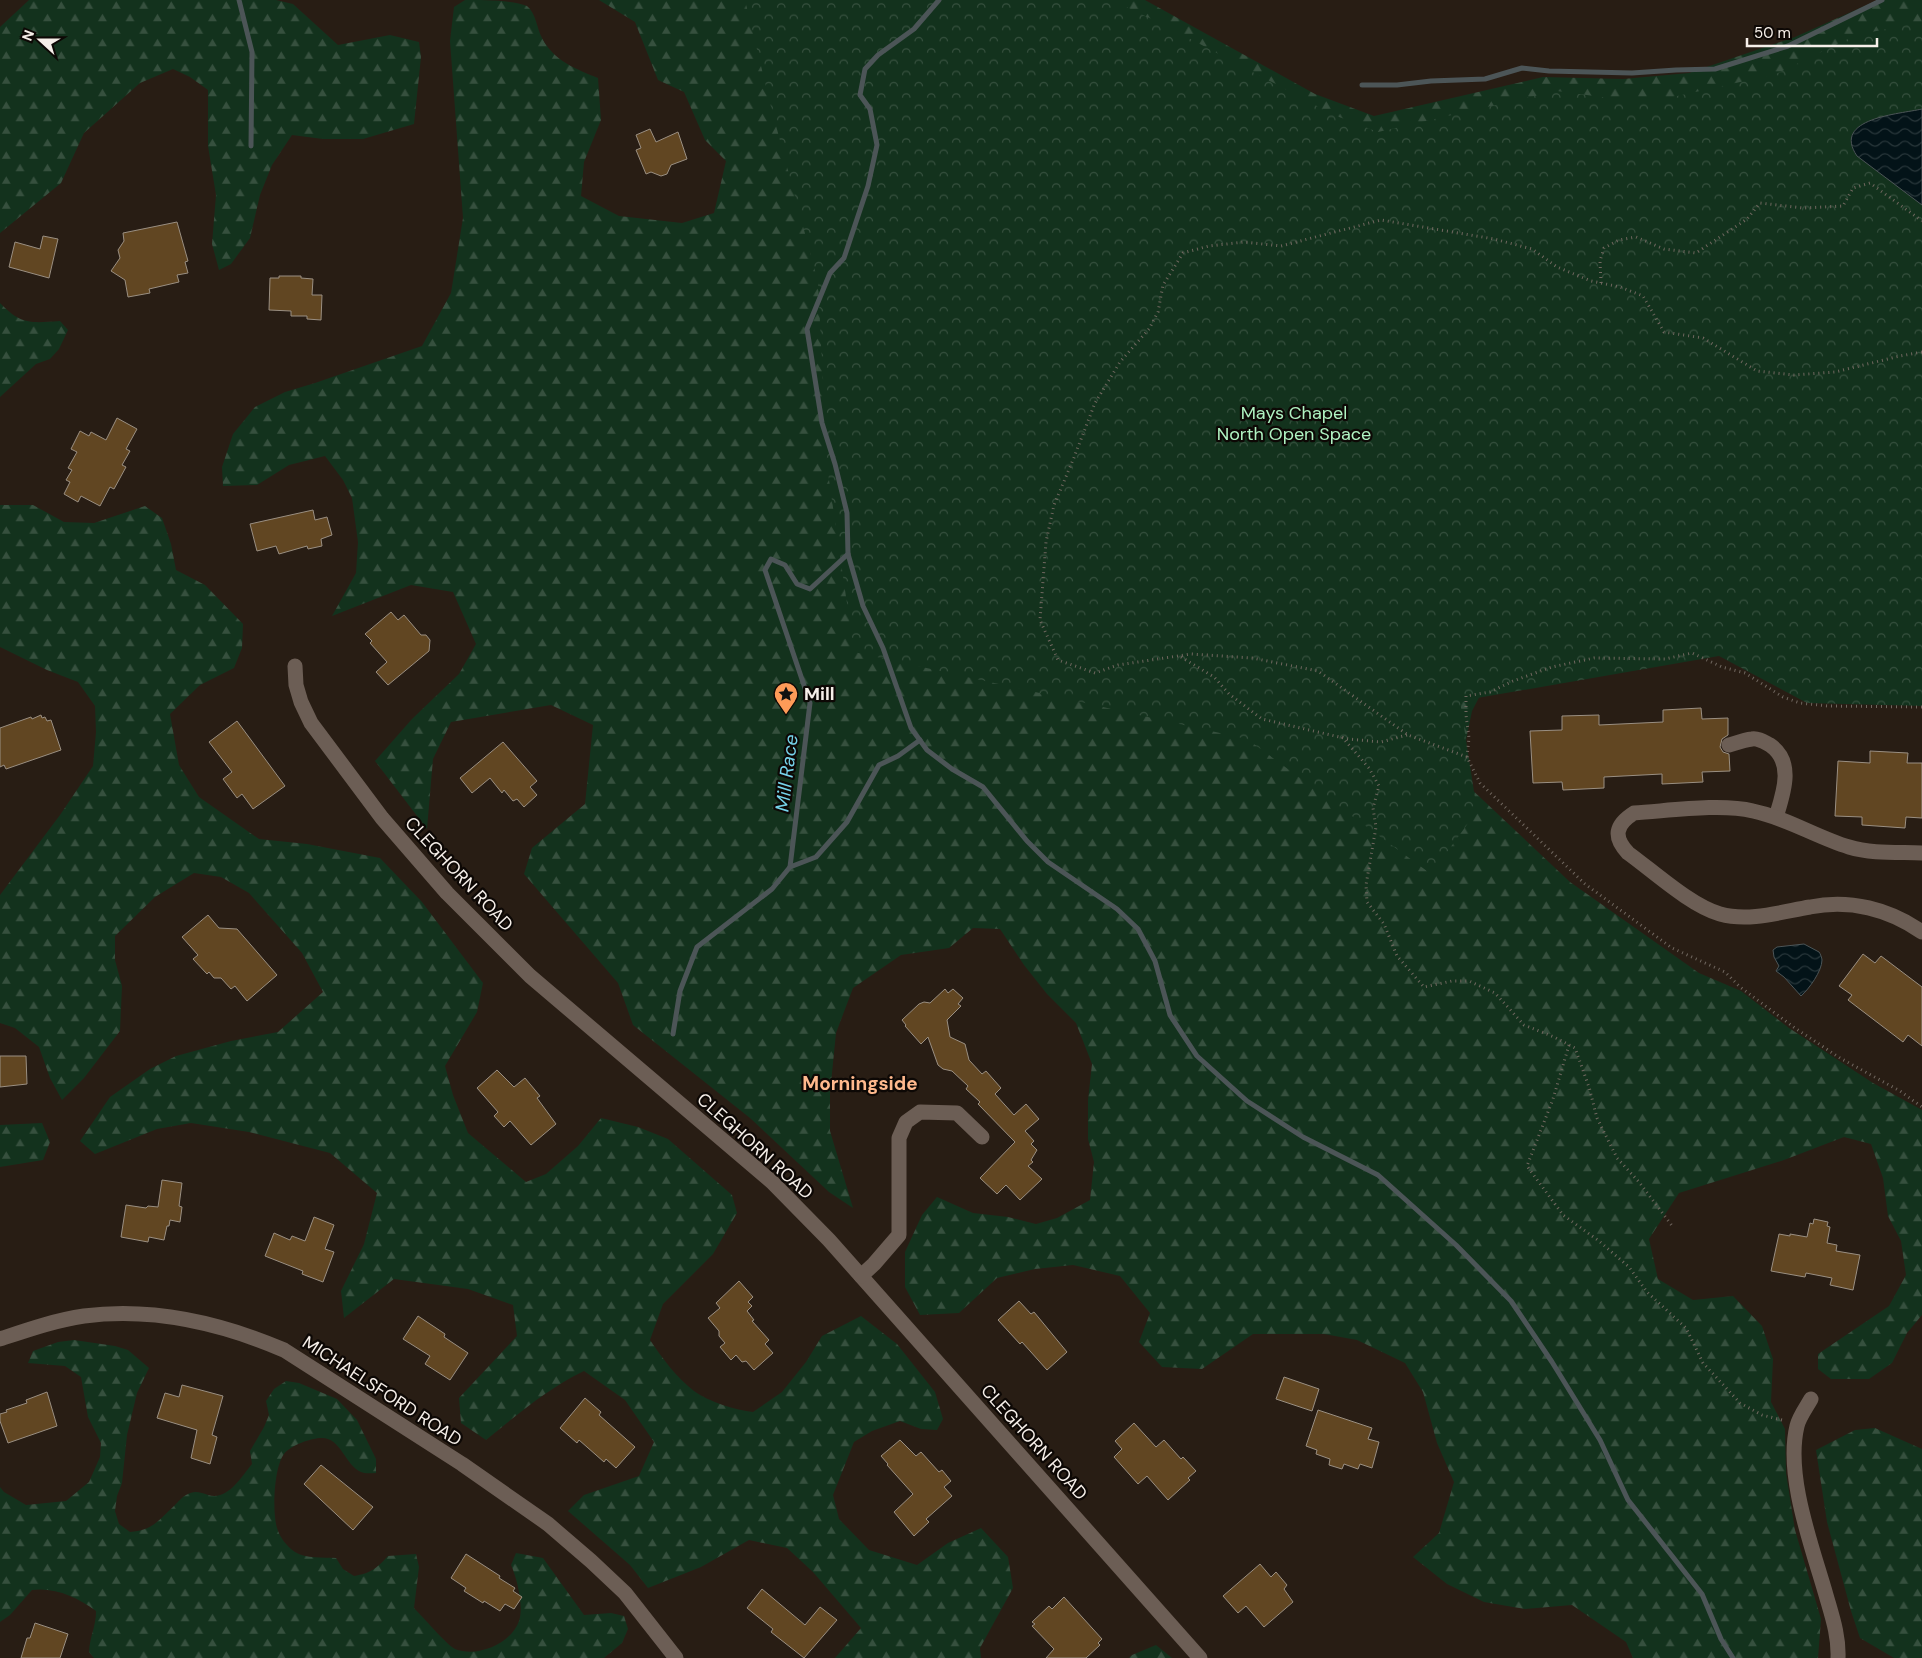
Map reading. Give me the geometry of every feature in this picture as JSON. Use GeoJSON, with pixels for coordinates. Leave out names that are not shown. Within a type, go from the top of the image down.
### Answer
{"type":"FeatureCollection","features":[{"type":"Feature","properties":{"kind":"street","name":"CLEGHORN ROAD"},"geometry":{"type":"LineString","coordinates":[[295,666],[296,685],[301,702],[311,723],[382,818],[447,893],[530,976],[772,1182],[829,1240],[1200,1658]]}},
{"type":"Feature","properties":{"kind":"street"},"geometry":{"type":"LineString","coordinates":[[1729,745],[1753,739],[1762,741],[1772,747],[1782,759],[1785,773],[1785,789],[1776,817]]}},
{"type":"Feature","properties":{"kind":"street"},"geometry":{"type":"LineString","coordinates":[[1922,853],[1862,851],[1776,817],[1751,810],[1726,808],[1634,813],[1626,818],[1619,828],[1617,837],[1620,846],[1628,853],[1703,908],[1721,914],[1741,917],[1767,916],[1813,906],[1835,904],[1859,905],[1911,924],[1922,932]]}},
{"type":"Feature","properties":{"kind":"street"},"geometry":{"type":"LineString","coordinates":[[861,1276],[899,1235],[899,1138],[906,1122],[920,1112],[957,1113],[982,1137]]}},
{"type":"Feature","properties":{"kind":"street","name":"MICHAELSFORD ROAD"},"geometry":{"type":"LineString","coordinates":[[0,1339],[84,1316],[130,1313],[174,1317],[216,1325],[254,1337],[284,1350],[462,1464],[548,1524],[591,1560],[625,1593],[676,1658]]}},
{"type":"Feature","properties":{"kind":"street"},"geometry":{"type":"LineString","coordinates":[[1811,1399],[1797,1424],[1794,1458],[1798,1490],[1810,1541],[1836,1630],[1838,1658]]}},
{"type":"Feature","properties":{"kind":"path"},"geometry":{"type":"LineString","coordinates":[[1601,283],[1600,261],[1604,248],[1619,240],[1636,237],[1664,249],[1696,253],[1747,219],[1760,203],[1803,208],[1843,206],[1853,188],[1870,183],[1922,222]]}},
{"type":"Feature","properties":{"kind":"path"},"geometry":{"type":"LineString","coordinates":[[1467,757],[1408,735],[1318,672],[1252,658],[1191,654],[1118,665],[1095,673],[1058,660],[1040,620],[1046,542],[1054,505],[1074,460],[1095,403],[1120,362],[1149,329],[1158,312],[1163,285],[1183,253],[1209,246],[1244,242],[1281,246],[1381,220],[1494,239],[1532,249],[1557,267],[1591,281],[1620,287],[1643,296],[1664,332],[1703,338],[1756,371],[1794,375],[1835,372],[1922,352]]}},
{"type":"Feature","properties":{"kind":"path"},"geometry":{"type":"LineString","coordinates":[[1180,656],[1214,677],[1229,694],[1262,719],[1342,737],[1381,742],[1408,735]]}},
{"type":"Feature","properties":{"kind":"path"},"geometry":{"type":"LineString","coordinates":[[1342,737],[1369,768],[1379,786],[1373,808],[1376,827],[1366,885],[1367,902],[1384,924],[1397,956],[1424,986],[1452,980],[1469,981],[1495,993],[1524,1025],[1575,1048],[1589,1087],[1596,1118],[1617,1158],[1639,1182],[1673,1228]]}},
{"type":"Feature","properties":{"kind":"path"},"geometry":{"type":"LineString","coordinates":[[1569,1045],[1553,1099],[1527,1166],[1563,1215],[1599,1241],[1629,1268],[1646,1292],[1686,1328],[1703,1364],[1740,1403],[1762,1415],[1797,1424]]}},
{"type":"Feature","properties":{"kind":"green space"},"geometry":{"type":"Polygon","coordinates":[[[29,0],[276,0],[293,4],[338,45],[390,35],[419,42],[421,57],[414,124],[363,139],[323,139],[292,135],[272,165],[260,195],[250,238],[231,264],[219,270],[212,244],[216,195],[208,146],[208,90],[190,77],[173,69],[140,83],[84,133],[61,183],[0,233],[0,27],[29,0]]]}},
{"type":"Feature","properties":{"kind":"green space"},"geometry":{"type":"Polygon","coordinates":[[[465,0],[506,1],[527,6],[534,17],[542,38],[553,53],[566,63],[598,78],[601,120],[584,162],[581,196],[619,216],[682,223],[714,213],[726,161],[705,140],[684,92],[658,80],[635,22],[599,0],[1145,0],[1315,94],[1374,116],[1543,77],[1623,79],[1689,73],[1795,37],[1878,0],[1922,0],[1922,39],[1729,656],[1696,646],[1485,686],[1472,711],[1465,745],[1467,785],[1570,882],[1699,973],[1741,991],[1789,1028],[1873,1083],[1922,1110],[1922,1315],[1907,1333],[1892,1363],[1869,1379],[1831,1379],[1818,1369],[1818,1354],[1889,1306],[1906,1275],[1901,1241],[1888,1216],[1883,1178],[1871,1144],[1844,1137],[1784,1160],[1679,1193],[1649,1239],[1658,1279],[1693,1300],[1733,1296],[1762,1326],[1773,1359],[1771,1402],[1785,1429],[1786,1473],[1795,1530],[1821,1619],[1818,1658],[1633,1658],[1626,1642],[1572,1605],[1525,1609],[1484,1602],[1447,1584],[1413,1557],[1439,1533],[1454,1482],[1437,1443],[1423,1392],[1405,1363],[1357,1340],[1324,1334],[1253,1334],[1202,1369],[1162,1367],[1139,1342],[1150,1313],[1120,1276],[1073,1265],[1035,1269],[997,1278],[959,1313],[920,1315],[905,1287],[905,1252],[922,1215],[937,1197],[973,1213],[1008,1217],[1036,1224],[1057,1218],[1090,1200],[1094,1162],[1088,1139],[1088,1100],[1092,1064],[1076,1023],[1047,994],[1024,965],[1000,929],[973,928],[949,948],[901,955],[853,988],[836,1033],[830,1093],[830,1131],[853,1208],[829,1192],[750,1118],[633,1025],[618,983],[524,874],[532,848],[585,804],[593,725],[551,705],[451,722],[433,759],[427,829],[375,761],[412,719],[459,674],[476,644],[453,592],[411,585],[332,616],[356,573],[358,542],[352,498],[343,480],[325,456],[289,465],[257,485],[223,486],[222,467],[233,434],[255,407],[285,392],[422,346],[451,293],[463,218],[450,41],[454,7],[465,0]]]}},
{"type":"Feature","properties":{"kind":"green space","name":"Mays Chapel North Open Space"},"geometry":{"type":"Polygon","coordinates":[[[745,0],[1112,0],[1166,26],[1334,115],[1378,132],[1557,91],[1646,103],[1776,74],[1856,35],[1922,22],[1922,706],[1807,703],[1719,656],[1460,701],[1477,811],[1431,874],[1247,739],[854,652],[827,466],[818,282],[771,107],[745,0]]]}},
{"type":"Feature","properties":{"kind":"green space"},"geometry":{"type":"Polygon","coordinates":[[[0,303],[21,319],[34,322],[60,321],[68,330],[59,349],[50,359],[36,364],[0,397],[0,303]]]}},
{"type":"Feature","properties":{"kind":"green space"},"geometry":{"type":"Polygon","coordinates":[[[0,505],[33,505],[64,522],[94,523],[145,506],[162,518],[171,544],[176,570],[205,585],[243,624],[242,648],[234,668],[200,685],[170,714],[179,765],[199,797],[259,839],[307,844],[380,858],[422,902],[483,983],[477,1012],[445,1066],[453,1095],[468,1133],[526,1182],[546,1174],[578,1146],[601,1118],[638,1127],[668,1139],[732,1195],[737,1213],[713,1254],[663,1304],[650,1340],[670,1367],[688,1386],[700,1395],[715,1402],[753,1412],[782,1392],[806,1362],[822,1336],[861,1316],[897,1344],[935,1392],[943,1419],[937,1430],[921,1429],[900,1421],[872,1431],[854,1442],[833,1495],[839,1519],[869,1550],[917,1565],[948,1543],[981,1528],[1008,1557],[1013,1588],[980,1648],[981,1658],[835,1658],[861,1628],[813,1572],[787,1548],[749,1540],[701,1567],[648,1588],[630,1565],[568,1511],[584,1495],[639,1476],[654,1442],[625,1400],[584,1371],[545,1394],[486,1440],[461,1423],[459,1398],[517,1336],[513,1305],[468,1289],[394,1279],[344,1318],[341,1291],[364,1244],[377,1193],[330,1153],[249,1132],[191,1123],[157,1129],[95,1154],[80,1141],[110,1097],[150,1069],[176,1056],[231,1041],[278,1032],[323,992],[302,953],[249,893],[221,877],[194,873],[155,897],[115,936],[115,960],[122,986],[120,1031],[84,1078],[62,1100],[50,1078],[39,1047],[15,1028],[0,1023],[0,895],[60,815],[93,766],[96,732],[95,706],[78,682],[47,670],[0,647],[0,505]]]}},
{"type":"Feature","properties":{"kind":"green space"},"geometry":{"type":"Polygon","coordinates":[[[42,1123],[50,1142],[43,1160],[0,1167],[0,1125],[42,1123]]]}},
{"type":"Feature","properties":{"kind":"green space"},"geometry":{"type":"Polygon","coordinates":[[[74,1340],[115,1346],[128,1350],[149,1368],[137,1393],[127,1435],[122,1483],[117,1496],[115,1511],[119,1524],[130,1532],[155,1524],[189,1493],[197,1492],[215,1496],[222,1495],[233,1487],[252,1464],[250,1451],[269,1415],[266,1401],[274,1389],[286,1381],[299,1383],[337,1399],[357,1420],[376,1459],[376,1473],[364,1473],[356,1469],[334,1442],[328,1439],[317,1438],[296,1445],[287,1451],[281,1460],[276,1479],[275,1521],[278,1531],[292,1550],[309,1557],[336,1558],[343,1569],[354,1576],[373,1570],[388,1556],[416,1554],[419,1567],[414,1608],[455,1649],[473,1652],[492,1647],[501,1642],[515,1629],[519,1621],[521,1608],[519,1593],[511,1565],[516,1553],[543,1558],[584,1615],[611,1613],[624,1616],[628,1629],[622,1643],[604,1658],[94,1658],[89,1652],[96,1611],[66,1594],[41,1589],[32,1590],[10,1615],[0,1622],[0,1487],[4,1492],[26,1505],[66,1501],[89,1482],[100,1457],[101,1443],[88,1417],[81,1377],[65,1366],[28,1363],[33,1351],[58,1342],[74,1340]]]}},
{"type":"Feature","properties":{"kind":"green space"},"geometry":{"type":"Polygon","coordinates":[[[1875,1428],[1922,1449],[1922,1658],[1894,1658],[1860,1638],[1827,1522],[1816,1450],[1855,1430],[1875,1428]]]}},
{"type":"Feature","properties":{"kind":"green space"},"geometry":{"type":"Polygon","coordinates":[[[1156,1645],[1172,1658],[1129,1658],[1132,1655],[1156,1645]]]}},
{"type":"Feature","properties":{"kind":"water"},"geometry":{"type":"Polygon","coordinates":[[[1922,109],[1922,205],[1857,156],[1851,143],[1853,133],[1860,126],[1872,120],[1922,109]]]}},
{"type":"Feature","properties":{"kind":"water"},"geometry":{"type":"Polygon","coordinates":[[[1804,944],[1819,952],[1822,960],[1814,980],[1801,996],[1776,971],[1779,966],[1774,957],[1773,950],[1777,947],[1804,944]]]}},
{"type":"Feature","properties":{"kind":"building"},"geometry":{"type":"Polygon","coordinates":[[[650,129],[656,142],[678,132],[687,159],[671,165],[667,174],[661,176],[651,172],[646,174],[636,150],[641,148],[636,135],[650,129]]]}},
{"type":"Feature","properties":{"kind":"building"},"geometry":{"type":"Polygon","coordinates":[[[177,222],[188,261],[185,262],[188,273],[177,275],[179,282],[149,289],[150,293],[128,297],[125,280],[111,271],[120,258],[118,250],[124,241],[123,233],[177,222]]]}},
{"type":"Feature","properties":{"kind":"building"},"geometry":{"type":"Polygon","coordinates":[[[43,236],[58,239],[49,278],[9,267],[15,242],[40,249],[43,236]]]}},
{"type":"Feature","properties":{"kind":"building"},"geometry":{"type":"Polygon","coordinates":[[[279,276],[301,276],[301,278],[313,279],[312,295],[322,295],[321,320],[307,319],[307,316],[291,316],[291,311],[269,310],[270,278],[279,278],[279,276]]]}},
{"type":"Feature","properties":{"kind":"building"},"geometry":{"type":"Polygon","coordinates":[[[117,418],[137,429],[126,449],[130,451],[122,465],[126,467],[114,489],[110,487],[100,506],[81,496],[78,502],[64,494],[70,482],[66,480],[72,470],[68,468],[77,452],[71,449],[80,431],[89,436],[91,432],[106,440],[117,418]]]}},
{"type":"Feature","properties":{"kind":"building"},"geometry":{"type":"Polygon","coordinates":[[[313,510],[315,520],[327,517],[332,535],[321,539],[322,546],[308,549],[307,546],[279,554],[276,546],[257,551],[250,524],[313,510]]]}},
{"type":"Feature","properties":{"kind":"building"},"geometry":{"type":"Polygon","coordinates":[[[391,612],[398,620],[404,615],[421,635],[426,635],[430,640],[429,651],[388,685],[376,672],[387,662],[370,643],[372,641],[365,634],[391,612]]]}},
{"type":"Feature","properties":{"kind":"building"},"geometry":{"type":"Polygon","coordinates":[[[1701,708],[1702,719],[1728,718],[1728,735],[1722,739],[1720,747],[1723,752],[1729,754],[1730,771],[1702,772],[1703,782],[1662,784],[1662,774],[1604,777],[1604,788],[1563,790],[1562,782],[1533,783],[1530,731],[1562,730],[1562,716],[1599,715],[1599,725],[1663,722],[1663,710],[1701,708]]]}},
{"type":"Feature","properties":{"kind":"building"},"geometry":{"type":"Polygon","coordinates":[[[41,715],[47,721],[51,720],[61,750],[6,769],[4,765],[0,767],[0,728],[41,715]]]}},
{"type":"Feature","properties":{"kind":"building"},"geometry":{"type":"Polygon","coordinates":[[[237,721],[285,786],[253,809],[242,794],[237,798],[223,779],[232,772],[209,742],[237,721]]]}},
{"type":"Feature","properties":{"kind":"building"},"geometry":{"type":"Polygon","coordinates":[[[503,742],[537,781],[530,787],[537,795],[524,807],[517,799],[513,801],[504,790],[502,793],[490,778],[472,793],[460,778],[503,742]]]}},
{"type":"Feature","properties":{"kind":"building"},"geometry":{"type":"Polygon","coordinates":[[[1870,751],[1908,753],[1907,763],[1922,763],[1922,818],[1906,817],[1905,828],[1862,825],[1862,817],[1835,816],[1838,761],[1870,763],[1870,751]]]}},
{"type":"Feature","properties":{"kind":"building"},"geometry":{"type":"Polygon","coordinates":[[[208,915],[219,928],[237,929],[277,975],[247,1001],[235,986],[231,989],[221,978],[214,978],[209,972],[207,974],[193,959],[198,955],[182,937],[208,915]]]}},
{"type":"Feature","properties":{"kind":"building"},"geometry":{"type":"Polygon","coordinates":[[[1863,954],[1875,963],[1881,956],[1922,987],[1922,1046],[1908,1035],[1903,1042],[1848,1000],[1852,995],[1839,986],[1863,954]]]}},
{"type":"Feature","properties":{"kind":"building"},"geometry":{"type":"Polygon","coordinates":[[[945,989],[948,993],[953,989],[963,998],[958,1004],[961,1006],[947,1020],[950,1037],[965,1044],[969,1060],[982,1074],[986,1071],[1001,1088],[995,1094],[1014,1115],[1026,1104],[1039,1119],[1025,1131],[1034,1141],[1031,1144],[1037,1150],[1031,1160],[1033,1162],[1028,1166],[1042,1179],[1020,1200],[1006,1185],[997,1194],[980,1178],[1015,1142],[978,1104],[980,1102],[966,1089],[968,1086],[952,1071],[943,1069],[938,1065],[928,1037],[921,1044],[902,1020],[919,1004],[924,1002],[930,1003],[945,989]]]}},
{"type":"Feature","properties":{"kind":"building"},"geometry":{"type":"Polygon","coordinates":[[[0,1056],[26,1056],[27,1084],[0,1087],[0,1056]]]}},
{"type":"Feature","properties":{"kind":"building"},"geometry":{"type":"Polygon","coordinates":[[[497,1070],[514,1087],[525,1078],[540,1096],[537,1098],[556,1124],[531,1145],[510,1121],[504,1127],[494,1116],[498,1112],[477,1088],[497,1070]]]}},
{"type":"Feature","properties":{"kind":"building"},"geometry":{"type":"Polygon","coordinates":[[[162,1180],[182,1183],[179,1206],[182,1207],[180,1222],[170,1220],[164,1240],[149,1237],[148,1242],[121,1237],[126,1205],[146,1208],[148,1206],[158,1207],[162,1180]]]}},
{"type":"Feature","properties":{"kind":"building"},"geometry":{"type":"Polygon","coordinates":[[[314,1217],[334,1225],[325,1249],[334,1252],[323,1282],[302,1274],[303,1271],[265,1256],[274,1233],[290,1240],[292,1236],[305,1241],[314,1217]]]}},
{"type":"Feature","properties":{"kind":"building"},"geometry":{"type":"Polygon","coordinates":[[[1814,1219],[1828,1222],[1827,1226],[1830,1227],[1827,1243],[1837,1245],[1836,1251],[1860,1255],[1853,1290],[1830,1285],[1832,1278],[1806,1273],[1805,1277],[1771,1271],[1779,1234],[1807,1237],[1810,1223],[1813,1224],[1814,1219]]]}},
{"type":"Feature","properties":{"kind":"building"},"geometry":{"type":"Polygon","coordinates":[[[739,1281],[753,1297],[748,1302],[752,1306],[747,1311],[754,1320],[752,1321],[769,1340],[765,1344],[773,1353],[754,1370],[746,1361],[742,1362],[736,1355],[731,1360],[720,1347],[725,1343],[719,1336],[719,1331],[708,1318],[720,1308],[716,1303],[739,1281]]]}},
{"type":"Feature","properties":{"kind":"building"},"geometry":{"type":"Polygon","coordinates":[[[1019,1301],[1031,1314],[1034,1312],[1067,1352],[1047,1370],[1022,1342],[1020,1344],[998,1320],[1019,1301]]]}},
{"type":"Feature","properties":{"kind":"building"},"geometry":{"type":"Polygon","coordinates":[[[418,1316],[445,1334],[444,1337],[468,1353],[450,1380],[425,1364],[430,1356],[403,1339],[418,1316]]]}},
{"type":"Feature","properties":{"kind":"building"},"geometry":{"type":"Polygon","coordinates":[[[1284,1377],[1319,1389],[1312,1411],[1276,1399],[1284,1377]]]}},
{"type":"Feature","properties":{"kind":"building"},"geometry":{"type":"Polygon","coordinates":[[[182,1385],[223,1396],[212,1435],[217,1437],[210,1464],[191,1458],[197,1430],[157,1418],[165,1393],[179,1397],[182,1385]]]}},
{"type":"Feature","properties":{"kind":"building"},"geometry":{"type":"Polygon","coordinates":[[[47,1392],[57,1426],[8,1443],[0,1421],[0,1414],[27,1403],[26,1400],[47,1392]]]}},
{"type":"Feature","properties":{"kind":"building"},"geometry":{"type":"Polygon","coordinates":[[[585,1398],[601,1412],[599,1415],[635,1447],[616,1468],[606,1459],[604,1462],[579,1440],[577,1443],[560,1428],[585,1398]]]}},
{"type":"Feature","properties":{"kind":"building"},"geometry":{"type":"Polygon","coordinates":[[[1318,1410],[1372,1428],[1368,1439],[1379,1442],[1372,1468],[1360,1464],[1358,1469],[1344,1464],[1342,1469],[1329,1465],[1330,1459],[1316,1454],[1317,1450],[1306,1446],[1318,1410]]]}},
{"type":"Feature","properties":{"kind":"building"},"geometry":{"type":"Polygon","coordinates":[[[1134,1423],[1156,1447],[1164,1440],[1181,1459],[1183,1457],[1196,1471],[1188,1478],[1190,1480],[1168,1500],[1147,1476],[1138,1484],[1114,1457],[1122,1449],[1115,1441],[1134,1423]]]}},
{"type":"Feature","properties":{"kind":"building"},"geometry":{"type":"Polygon","coordinates":[[[900,1440],[916,1456],[921,1452],[939,1472],[942,1470],[951,1481],[944,1487],[952,1496],[926,1519],[929,1522],[914,1536],[894,1512],[913,1494],[881,1456],[900,1440]]]}},
{"type":"Feature","properties":{"kind":"building"},"geometry":{"type":"Polygon","coordinates":[[[321,1465],[373,1507],[353,1530],[304,1484],[321,1465]]]}},
{"type":"Feature","properties":{"kind":"building"},"geometry":{"type":"Polygon","coordinates":[[[466,1554],[515,1588],[513,1591],[522,1597],[514,1609],[505,1604],[500,1611],[484,1601],[483,1603],[464,1591],[466,1588],[451,1578],[466,1554]]]}},
{"type":"Feature","properties":{"kind":"building"},"geometry":{"type":"Polygon","coordinates":[[[1260,1564],[1271,1577],[1276,1572],[1287,1585],[1284,1589],[1293,1602],[1264,1627],[1246,1606],[1238,1613],[1223,1596],[1260,1564]]]}},
{"type":"Feature","properties":{"kind":"building"},"geometry":{"type":"Polygon","coordinates":[[[762,1589],[805,1625],[820,1607],[837,1620],[804,1658],[771,1632],[773,1629],[747,1608],[762,1589]]]}},
{"type":"Feature","properties":{"kind":"building"},"geometry":{"type":"Polygon","coordinates":[[[1064,1597],[1102,1639],[1098,1643],[1100,1645],[1086,1658],[1046,1658],[1054,1649],[1032,1626],[1035,1624],[1032,1622],[1049,1606],[1052,1609],[1064,1597]]]}},
{"type":"Feature","properties":{"kind":"building"},"geometry":{"type":"Polygon","coordinates":[[[35,1623],[68,1634],[60,1658],[21,1658],[27,1638],[30,1638],[35,1623]]]}},
{"type":"Feature","properties":{"kind":"waterway"},"geometry":{"type":"LineString","coordinates":[[239,0],[252,52],[251,146]]}},
{"type":"Feature","properties":{"kind":"waterway"},"geometry":{"type":"LineString","coordinates":[[939,0],[914,29],[878,55],[865,69],[860,95],[870,109],[877,145],[868,186],[844,258],[830,273],[807,329],[822,423],[835,464],[847,513],[848,554],[863,606],[883,648],[911,728],[927,750],[952,769],[983,787],[1027,841],[1048,862],[1117,909],[1138,929],[1155,961],[1170,1015],[1197,1056],[1247,1101],[1303,1137],[1378,1175],[1456,1245],[1511,1301],[1552,1362],[1600,1440],[1628,1500],[1702,1594],[1721,1639],[1733,1658]]}},
{"type":"Feature","properties":{"kind":"waterway"},"geometry":{"type":"LineString","coordinates":[[1362,85],[1397,85],[1431,81],[1485,79],[1522,68],[1549,71],[1632,73],[1715,69],[1788,46],[1882,0]]}},
{"type":"Feature","properties":{"kind":"waterway","name":"Mill Race"},"geometry":{"type":"LineString","coordinates":[[790,867],[810,703],[765,570],[771,559],[785,565],[797,584],[810,589],[848,554]]}},
{"type":"Feature","properties":{"kind":"waterway"},"geometry":{"type":"LineString","coordinates":[[673,1034],[680,991],[697,947],[772,889],[790,867],[816,857],[847,822],[879,765],[898,756],[920,740]]}},
{"type":"Feature","properties":{"kind":"place","name":"Mill"},"geometry":{"type":"Point","coordinates":[786,715]}},
{"type":"Feature","properties":{"kind":"district","name":"Morningside"},"geometry":{"type":"Point","coordinates":[860,1083]}}]}
